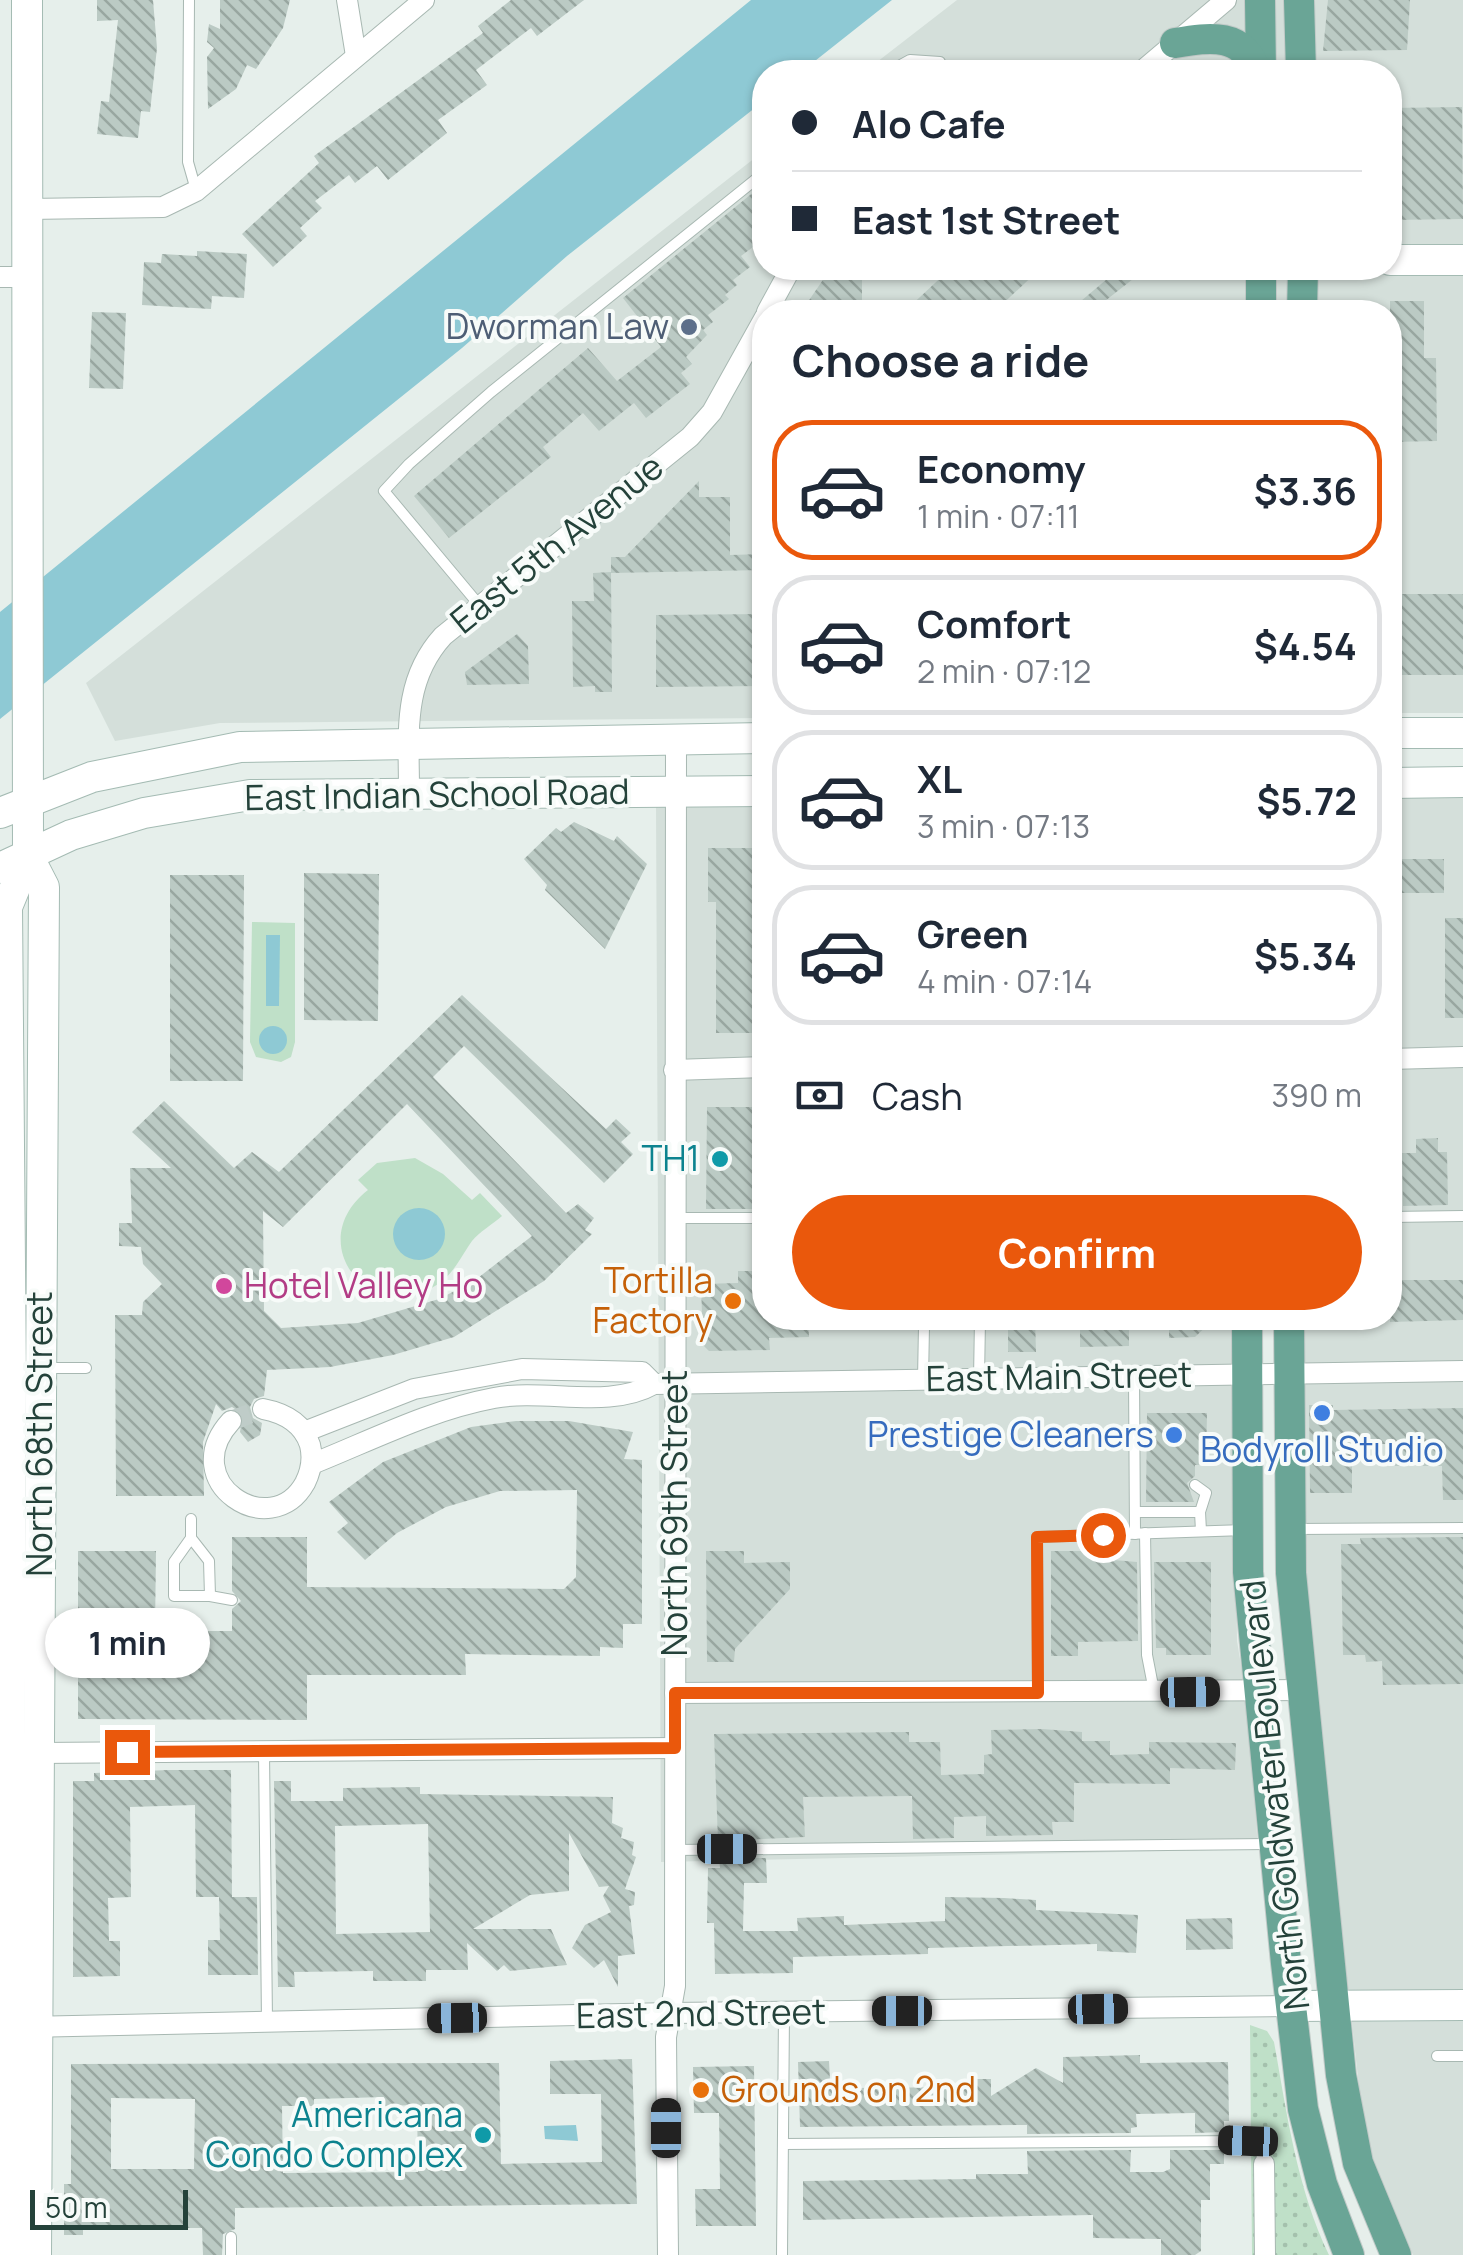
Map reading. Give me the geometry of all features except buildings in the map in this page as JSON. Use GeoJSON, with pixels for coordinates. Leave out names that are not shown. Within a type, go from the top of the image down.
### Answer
{"type":"FeatureCollection","features":[{"type":"Feature","properties":{"kind":"main road","name":"North 68th Street"},"geometry":{"type":"LineString","coordinates":[[16,1375],[5,1252],[3,968],[6,906],[29,798],[29,579],[14,426],[14,277],[28,209],[27,0]]}},
{"type":"Feature","properties":{"kind":"main road"},"geometry":{"type":"LineString","coordinates":[[1258,60],[1260,0]]}},
{"type":"Feature","properties":{"kind":"main road"},"geometry":{"type":"LineString","coordinates":[[1299,0],[1301,60]]}},
{"type":"Feature","properties":{"kind":"main road"},"geometry":{"type":"LineString","coordinates":[[1175,43],[1225,39],[1243,48],[1250,60]]}},
{"type":"Feature","properties":{"kind":"main road"},"geometry":{"type":"LineString","coordinates":[[1402,260],[1463,260]]}},
{"type":"Feature","properties":{"kind":"main road"},"geometry":{"type":"LineString","coordinates":[[1402,733],[1463,733]]}},
{"type":"Feature","properties":{"kind":"main road","name":"East Indian School Road"},"geometry":{"type":"LineString","coordinates":[[0,813],[29,798],[92,777],[194,753],[269,746],[752,738]]}},
{"type":"Feature","properties":{"kind":"main road"},"geometry":{"type":"LineString","coordinates":[[1402,783],[1463,782]]}},
{"type":"Feature","properties":{"kind":"main road","name":"East Indian School Road"},"geometry":{"type":"LineString","coordinates":[[14,862],[71,835],[144,812],[278,792],[752,791]]}},
{"type":"Feature","properties":{"kind":"main road","name":"North 68th Street"},"geometry":{"type":"LineString","coordinates":[[8,2255],[4,2199],[38,1754],[17,1533],[16,1375],[44,888],[14,862]]}},
{"type":"Feature","properties":{"kind":"main road","name":"North Goldwater Boulevard"},"geometry":{"type":"LineString","coordinates":[[1247,1330],[1246,1530],[1258,1690],[1292,2006],[1311,2148],[1349,2255]]}},
{"type":"Feature","properties":{"kind":"main road","name":"North Goldwater Boulevard"},"geometry":{"type":"LineString","coordinates":[[1289,1330],[1289,1529],[1333,2005],[1358,2163],[1396,2255]]}},
{"type":"Feature","properties":{"kind":"main road","name":"North 68th Street"},"geometry":{"type":"LineString","coordinates":[[17,1533],[5,1668],[15,2028],[36,2255]]}},
{"type":"Feature","properties":{"kind":"main road","name":"East 2nd Street"},"geometry":{"type":"LineString","coordinates":[[1292,2006],[1463,2005]]}},
{"type":"Feature","properties":{"kind":"street"},"geometry":{"type":"LineString","coordinates":[[346,0],[356,56]]}},
{"type":"Feature","properties":{"kind":"street"},"geometry":{"type":"LineString","coordinates":[[28,209],[163,206],[196,190],[424,0]]}},
{"type":"Feature","properties":{"kind":"street"},"geometry":{"type":"LineString","coordinates":[[1156,60],[1226,0]]}},
{"type":"Feature","properties":{"kind":"street","name":"East 5th Avenue"},"geometry":{"type":"LineString","coordinates":[[410,792],[410,700],[427,654],[480,606],[690,437],[712,412],[752,340]]}},
{"type":"Feature","properties":{"kind":"street","name":"North 69th Street"},"geometry":{"type":"LineString","coordinates":[[668,2255],[666,2037],[675,1986],[675,1693],[665,1384],[675,1218],[676,739]]}},
{"type":"Feature","properties":{"kind":"street"},"geometry":{"type":"LineString","coordinates":[[1402,1059],[1463,1058]]}},
{"type":"Feature","properties":{"kind":"street"},"geometry":{"type":"LineString","coordinates":[[674,1070],[752,1068]]}},
{"type":"Feature","properties":{"kind":"street","name":"East Main Street"},"geometry":{"type":"LineString","coordinates":[[304,1432],[414,1390],[522,1369],[642,1372],[665,1384]]}},
{"type":"Feature","properties":{"kind":"street","name":"East Main Street"},"geometry":{"type":"LineString","coordinates":[[312,1464],[449,1408],[498,1397],[634,1396],[665,1384],[1463,1371]]}},
{"type":"Feature","properties":{"kind":"street"},"geometry":{"type":"LineString","coordinates":[[231,1421],[214,1446],[217,1478],[238,1502],[270,1508],[298,1493],[312,1464],[304,1432],[279,1412],[263,1409]]}},
{"type":"Feature","properties":{"kind":"street"},"geometry":{"type":"LineString","coordinates":[[675,1693],[1301,1690]]}},
{"type":"Feature","properties":{"kind":"street"},"geometry":{"type":"LineString","coordinates":[[38,1754],[675,1748]]}},
{"type":"Feature","properties":{"kind":"street","name":"East 2nd Street"},"geometry":{"type":"LineString","coordinates":[[15,2028],[670,2012],[1292,2006]]}},
{"type":"Feature","properties":{"kind":"street"},"geometry":{"type":"LineString","coordinates":[[1264,2164],[1265,2255]]}},
{"type":"Feature","properties":{"kind":"lane"},"geometry":{"type":"LineString","coordinates":[[189,0],[188,162],[196,190]]}},
{"type":"Feature","properties":{"kind":"lane"},"geometry":{"type":"LineString","coordinates":[[480,606],[384,491],[408,464],[492,392],[752,182]]}},
{"type":"Feature","properties":{"kind":"lane"},"geometry":{"type":"LineString","coordinates":[[1402,1217],[1463,1216]]}},
{"type":"Feature","properties":{"kind":"lane"},"geometry":{"type":"LineString","coordinates":[[675,1218],[752,1218]]}},
{"type":"Feature","properties":{"kind":"lane"},"geometry":{"type":"LineString","coordinates":[[923,1379],[924,1330]]}},
{"type":"Feature","properties":{"kind":"lane"},"geometry":{"type":"LineString","coordinates":[[980,1330],[980,1379]]}},
{"type":"Feature","properties":{"kind":"lane"},"geometry":{"type":"LineString","coordinates":[[16,1375],[86,1368]]}},
{"type":"Feature","properties":{"kind":"lane"},"geometry":{"type":"LineString","coordinates":[[1134,1376],[1141,1485],[1135,1512],[1154,1692]]}},
{"type":"Feature","properties":{"kind":"lane"},"geometry":{"type":"LineString","coordinates":[[1196,1485],[1206,1492],[1200,1531]]}},
{"type":"Feature","properties":{"kind":"lane"},"geometry":{"type":"LineString","coordinates":[[1135,1512],[1200,1512]]}},
{"type":"Feature","properties":{"kind":"lane"},"geometry":{"type":"LineString","coordinates":[[191,1519],[191,1538],[174,1562],[174,1596],[232,1600]]}},
{"type":"Feature","properties":{"kind":"lane"},"geometry":{"type":"LineString","coordinates":[[1289,1529],[1463,1528]]}},
{"type":"Feature","properties":{"kind":"lane"},"geometry":{"type":"LineString","coordinates":[[1038,1693],[1037,1537],[1246,1530]]}},
{"type":"Feature","properties":{"kind":"lane"},"geometry":{"type":"LineString","coordinates":[[191,1538],[210,1561],[210,1596]]}},
{"type":"Feature","properties":{"kind":"lane"},"geometry":{"type":"LineString","coordinates":[[264,1751],[267,2020]]}},
{"type":"Feature","properties":{"kind":"lane"},"geometry":{"type":"LineString","coordinates":[[675,1850],[1275,1844]]}},
{"type":"Feature","properties":{"kind":"lane"},"geometry":{"type":"LineString","coordinates":[[782,2255],[784,2012]]}},
{"type":"Feature","properties":{"kind":"lane"},"geometry":{"type":"LineString","coordinates":[[1437,2056],[1463,2056]]}},
{"type":"Feature","properties":{"kind":"lane"},"geometry":{"type":"LineString","coordinates":[[783,2144],[1236,2140],[1252,2142],[1264,2164]]}},
{"type":"Feature","properties":{"kind":"lane"},"geometry":{"type":"LineString","coordinates":[[231,2237],[231,2255]]}},
{"type":"Feature","properties":{"kind":"shaded area"},"geometry":{"type":"Polygon","coordinates":[[[957,0],[1463,0],[1463,713],[1402,713],[1402,300],[752,300],[752,718],[220,723],[115,741],[86,683],[752,160],[752,280],[1402,280],[1402,60],[880,60],[957,0]]]}},
{"type":"Feature","properties":{"kind":"shaded area"},"geometry":{"type":"Polygon","coordinates":[[[1463,787],[1463,1524],[1301,1526],[1302,1330],[1402,1330],[1402,790],[1463,787]]]}},
{"type":"Feature","properties":{"kind":"shaded area"},"geometry":{"type":"Polygon","coordinates":[[[752,804],[752,1330],[1234,1330],[1237,1641],[1249,1714],[1258,1849],[661,1862],[656,805],[752,804]]]}},
{"type":"Feature","properties":{"kind":"shaded area"},"geometry":{"type":"Polygon","coordinates":[[[1463,1530],[1463,2255],[1413,2255],[1366,2150],[1298,1533],[1463,1530]]]}},
{"type":"Feature","properties":{"kind":"green space"},"geometry":{"type":"Polygon","coordinates":[[[252,922],[295,923],[295,1042],[291,1057],[281,1062],[256,1057],[250,1042],[252,922]]]}},
{"type":"Feature","properties":{"kind":"green space"},"geometry":{"type":"Polygon","coordinates":[[[415,1158],[443,1174],[472,1200],[480,1193],[502,1216],[475,1238],[453,1270],[434,1287],[401,1296],[380,1293],[362,1283],[349,1268],[342,1250],[342,1230],[350,1209],[368,1190],[358,1180],[377,1163],[415,1158]]]}},
{"type":"Feature","properties":{"kind":"green space"},"geometry":{"type":"Polygon","coordinates":[[[1250,2025],[1267,2031],[1274,2042],[1301,2178],[1329,2255],[1252,2255],[1250,2025]]]}},
{"type":"Feature","properties":{"kind":"water"},"geometry":{"type":"Polygon","coordinates":[[[751,0],[892,0],[816,60],[752,60],[752,110],[567,256],[462,348],[0,719],[0,612],[751,0]]]}},
{"type":"Feature","properties":{"kind":"water"},"geometry":{"type":"Polygon","coordinates":[[[266,935],[280,935],[279,1006],[266,1006],[266,935]]]}},
{"type":"Feature","properties":{"kind":"water"},"geometry":{"type":"Polygon","coordinates":[[[273,1026],[283,1030],[287,1040],[283,1050],[273,1054],[263,1050],[259,1040],[263,1030],[273,1026]]]}},
{"type":"Feature","properties":{"kind":"water"},"geometry":{"type":"Polygon","coordinates":[[[419,1208],[437,1216],[445,1234],[437,1252],[419,1260],[401,1252],[393,1234],[401,1216],[419,1208]]]}},
{"type":"Feature","properties":{"kind":"water"},"geometry":{"type":"Polygon","coordinates":[[[576,2125],[578,2141],[545,2139],[544,2126],[576,2125]]]}},
{"type":"Feature","properties":{"kind":"tunnel"},"geometry":{"type":"LineString","coordinates":[[231,1421],[263,1409]]}},
{"type":"Feature","properties":{"kind":"place","name":"Dworman Law"},"geometry":{"type":"Point","coordinates":[689,327]}},
{"type":"Feature","properties":{"kind":"place","name":"TH1"},"geometry":{"type":"Point","coordinates":[720,1159]}},
{"type":"Feature","properties":{"kind":"place","name":"Hotel Valley Ho"},"geometry":{"type":"Point","coordinates":[224,1286]}},
{"type":"Feature","properties":{"kind":"place","name":"Tortilla Factory"},"geometry":{"type":"Point","coordinates":[733,1301]}},
{"type":"Feature","properties":{"kind":"place","name":"Bodyroll Studio"},"geometry":{"type":"Point","coordinates":[1322,1413]}},
{"type":"Feature","properties":{"kind":"place","name":"Prestige Cleaners"},"geometry":{"type":"Point","coordinates":[1174,1435]}},
{"type":"Feature","properties":{"kind":"place","name":"Grounds on 2nd"},"geometry":{"type":"Point","coordinates":[701,2090]}},
{"type":"Feature","properties":{"kind":"place","name":"Americana Condo Complex"},"geometry":{"type":"Point","coordinates":[483,2135]}},
{"type":"Feature","properties":{"kind":"route"},"geometry":{"type":"LineString","coordinates":[[127,1752],[675,1748],[675,1693],[1038,1693],[1037,1537],[1103,1535]]}}]}
